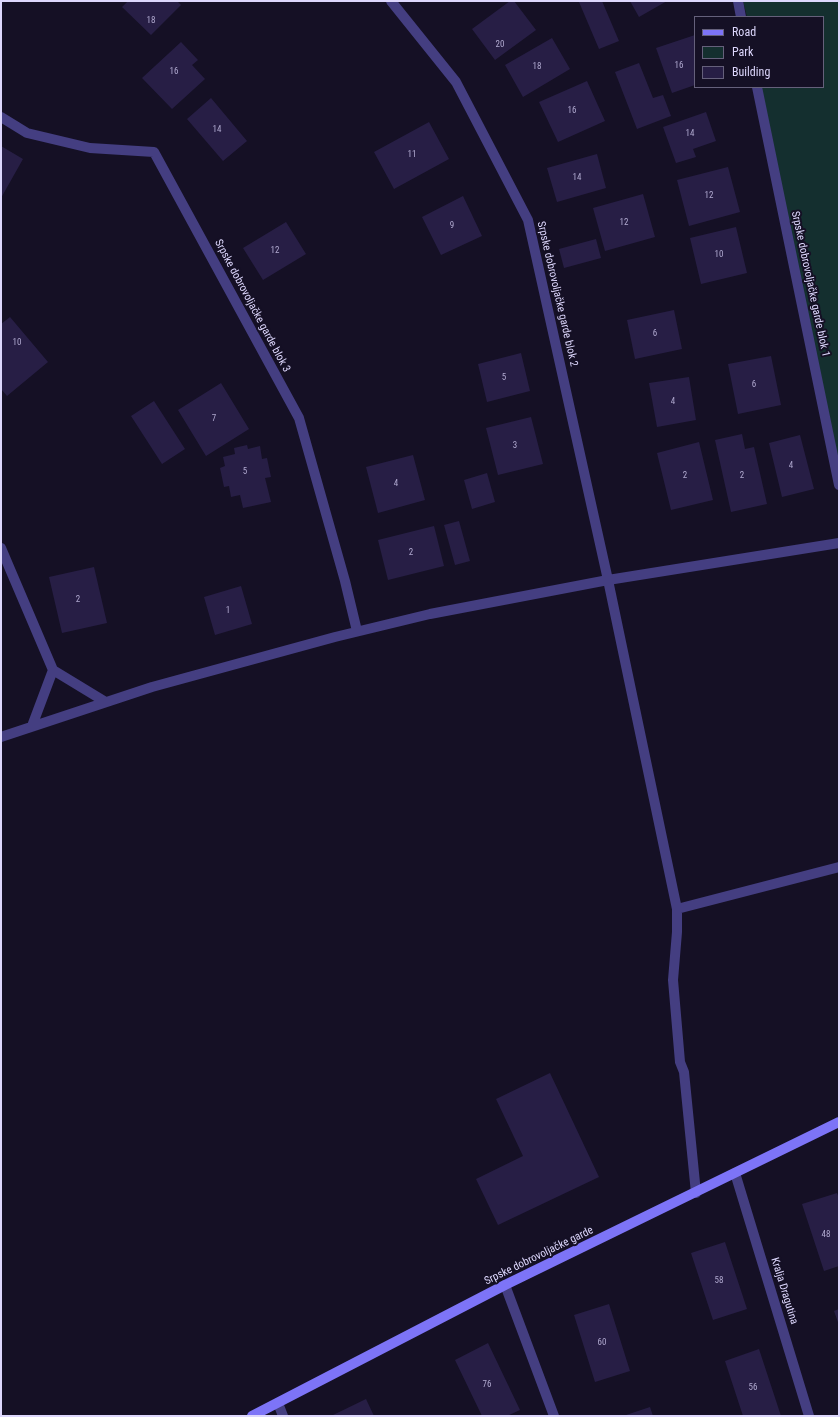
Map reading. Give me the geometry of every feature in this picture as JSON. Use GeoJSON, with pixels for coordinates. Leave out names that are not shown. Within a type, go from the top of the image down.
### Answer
{"type":"FeatureCollection","features":[{"type":"Feature","properties":{"kind":"main road","name":"Srpske dobrovoljačke garde"},"geometry":{"type":"LineString","coordinates":[[252,1416],[505,1285],[696,1194],[735,1173],[839,1122]]}},
{"type":"Feature","properties":{"kind":"street","name":"Srpske dobrovoljačke garde blok 2"},"geometry":{"type":"LineString","coordinates":[[391,1],[456,82],[528,220],[608,580],[677,909],[677,932],[673,980],[680,1062],[684,1072],[696,1194]]}},
{"type":"Feature","properties":{"kind":"street"},"geometry":{"type":"LineString","coordinates":[[738,1],[741,16]]}},
{"type":"Feature","properties":{"kind":"street","name":"Srpske dobrovoljačke garde blok 1"},"geometry":{"type":"LineString","coordinates":[[757,88],[839,485]]}},
{"type":"Feature","properties":{"kind":"street","name":"Srpske dobrovoljačke garde blok 3"},"geometry":{"type":"LineString","coordinates":[[1,116],[26,133],[90,148],[154,152],[298,418],[345,581],[357,631]]}},
{"type":"Feature","properties":{"kind":"street"},"geometry":{"type":"LineString","coordinates":[[1,737],[104,701],[357,631],[430,614],[608,580],[839,543]]}},
{"type":"Feature","properties":{"kind":"street"},"geometry":{"type":"LineString","coordinates":[[1,548],[53,670],[104,701]]}},
{"type":"Feature","properties":{"kind":"street"},"geometry":{"type":"LineString","coordinates":[[32,726],[53,670]]}},
{"type":"Feature","properties":{"kind":"street"},"geometry":{"type":"LineString","coordinates":[[677,909],[839,867]]}},
{"type":"Feature","properties":{"kind":"street","name":"Kralja Dragutina"},"geometry":{"type":"LineString","coordinates":[[735,1173],[809,1416]]}},
{"type":"Feature","properties":{"kind":"street"},"geometry":{"type":"LineString","coordinates":[[505,1285],[554,1416]]}},
{"type":"Feature","properties":{"kind":"street"},"geometry":{"type":"LineString","coordinates":[[278,1403],[284,1416]]}},
{"type":"Feature","properties":{"kind":"green space"},"geometry":{"type":"Polygon","coordinates":[[[743,1],[839,1],[839,464],[761,88],[824,88],[824,16],[747,16],[743,1]]]}},
{"type":"Feature","properties":{"kind":"building"},"geometry":{"type":"Polygon","coordinates":[[[128,1],[177,1],[181,5],[151,35],[122,7],[128,1]]]}},
{"type":"Feature","properties":{"kind":"building"},"geometry":{"type":"Polygon","coordinates":[[[510,1],[514,1],[536,30],[495,60],[472,29],[510,1]]]}},
{"type":"Feature","properties":{"kind":"building"},"geometry":{"type":"Polygon","coordinates":[[[602,1],[619,41],[599,49],[579,2],[602,1]]]}},
{"type":"Feature","properties":{"kind":"building"},"geometry":{"type":"Polygon","coordinates":[[[630,1],[667,1],[639,17],[630,1]]]}},
{"type":"Feature","properties":{"kind":"building"},"geometry":{"type":"Polygon","coordinates":[[[694,35],[694,85],[672,93],[656,48],[694,35]]]}},
{"type":"Feature","properties":{"kind":"building"},"geometry":{"type":"Polygon","coordinates":[[[552,38],[570,69],[523,97],[505,65],[552,38]]]}},
{"type":"Feature","properties":{"kind":"building"},"geometry":{"type":"Polygon","coordinates":[[[181,42],[198,60],[192,65],[205,79],[172,109],[142,78],[181,42]]]}},
{"type":"Feature","properties":{"kind":"building"},"geometry":{"type":"Polygon","coordinates":[[[639,63],[653,98],[663,95],[671,116],[637,129],[615,72],[639,63]]]}},
{"type":"Feature","properties":{"kind":"building"},"geometry":{"type":"Polygon","coordinates":[[[587,81],[605,121],[558,142],[539,102],[587,81]]]}},
{"type":"Feature","properties":{"kind":"building"},"geometry":{"type":"Polygon","coordinates":[[[211,98],[247,141],[223,161],[187,119],[211,98]]]}},
{"type":"Feature","properties":{"kind":"building"},"geometry":{"type":"Polygon","coordinates":[[[706,112],[716,141],[693,149],[696,157],[676,163],[663,127],[706,112]]]}},
{"type":"Feature","properties":{"kind":"building"},"geometry":{"type":"Polygon","coordinates":[[[429,122],[449,159],[394,189],[374,152],[429,122]]]}},
{"type":"Feature","properties":{"kind":"building"},"geometry":{"type":"Polygon","coordinates":[[[1,146],[23,159],[1,198],[1,146]]]}},
{"type":"Feature","properties":{"kind":"building"},"geometry":{"type":"Polygon","coordinates":[[[597,154],[606,188],[557,202],[547,168],[597,154]]]}},
{"type":"Feature","properties":{"kind":"building"},"geometry":{"type":"Polygon","coordinates":[[[728,167],[740,212],[689,226],[677,180],[728,167]]]}},
{"type":"Feature","properties":{"kind":"building"},"geometry":{"type":"Polygon","coordinates":[[[643,194],[655,237],[605,251],[593,208],[643,194]]]}},
{"type":"Feature","properties":{"kind":"building"},"geometry":{"type":"Polygon","coordinates":[[[463,196],[482,236],[441,255],[422,217],[463,196]]]}},
{"type":"Feature","properties":{"kind":"building"},"geometry":{"type":"Polygon","coordinates":[[[286,222],[306,254],[263,280],[243,248],[286,222]]]}},
{"type":"Feature","properties":{"kind":"building"},"geometry":{"type":"Polygon","coordinates":[[[736,227],[747,273],[701,284],[690,238],[736,227]]]}},
{"type":"Feature","properties":{"kind":"building"},"geometry":{"type":"Polygon","coordinates":[[[596,239],[601,258],[564,268],[559,249],[596,239]]]}},
{"type":"Feature","properties":{"kind":"building"},"geometry":{"type":"Polygon","coordinates":[[[674,310],[682,349],[635,359],[627,320],[674,310]]]}},
{"type":"Feature","properties":{"kind":"building"},"geometry":{"type":"Polygon","coordinates":[[[10,317],[48,362],[7,396],[1,389],[1,324],[10,317]]]}},
{"type":"Feature","properties":{"kind":"building"},"geometry":{"type":"Polygon","coordinates":[[[521,353],[530,391],[487,402],[478,364],[521,353]]]}},
{"type":"Feature","properties":{"kind":"building"},"geometry":{"type":"Polygon","coordinates":[[[771,356],[781,405],[738,414],[728,364],[771,356]]]}},
{"type":"Feature","properties":{"kind":"building"},"geometry":{"type":"Polygon","coordinates":[[[689,377],[696,420],[657,427],[649,383],[689,377]]]}},
{"type":"Feature","properties":{"kind":"building"},"geometry":{"type":"Polygon","coordinates":[[[221,383],[249,429],[206,456],[178,410],[221,383]]]}},
{"type":"Feature","properties":{"kind":"building"},"geometry":{"type":"Polygon","coordinates":[[[154,401],[185,449],[162,464],[131,416],[154,401]]]}},
{"type":"Feature","properties":{"kind":"building"},"geometry":{"type":"Polygon","coordinates":[[[531,417],[543,464],[498,475],[486,428],[531,417]]]}},
{"type":"Feature","properties":{"kind":"building"},"geometry":{"type":"Polygon","coordinates":[[[742,434],[745,449],[754,447],[767,504],[731,512],[715,440],[742,434]]]}},
{"type":"Feature","properties":{"kind":"building"},"geometry":{"type":"Polygon","coordinates":[[[800,435],[814,489],[782,497],[769,443],[800,435]]]}},
{"type":"Feature","properties":{"kind":"building"},"geometry":{"type":"Polygon","coordinates":[[[699,442],[713,500],[671,510],[657,453],[699,442]]]}},
{"type":"Feature","properties":{"kind":"building"},"geometry":{"type":"Polygon","coordinates":[[[247,445],[248,449],[260,446],[262,459],[267,458],[271,477],[265,478],[271,502],[243,508],[240,495],[231,497],[229,486],[224,487],[220,468],[225,466],[223,457],[235,454],[234,448],[247,445]]]}},
{"type":"Feature","properties":{"kind":"building"},"geometry":{"type":"Polygon","coordinates":[[[413,455],[425,500],[378,513],[366,467],[413,455]]]}},
{"type":"Feature","properties":{"kind":"building"},"geometry":{"type":"Polygon","coordinates":[[[487,473],[495,502],[472,509],[464,480],[487,473]]]}},
{"type":"Feature","properties":{"kind":"building"},"geometry":{"type":"Polygon","coordinates":[[[459,521],[470,561],[455,565],[444,525],[459,521]]]}},
{"type":"Feature","properties":{"kind":"building"},"geometry":{"type":"Polygon","coordinates":[[[434,526],[444,566],[388,580],[378,540],[434,526]]]}},
{"type":"Feature","properties":{"kind":"building"},"geometry":{"type":"Polygon","coordinates":[[[94,567],[107,623],[62,633],[49,577],[94,567]]]}},
{"type":"Feature","properties":{"kind":"building"},"geometry":{"type":"Polygon","coordinates":[[[241,586],[252,624],[215,635],[204,597],[241,586]]]}},
{"type":"Feature","properties":{"kind":"building"},"geometry":{"type":"Polygon","coordinates":[[[550,1073],[599,1177],[498,1225],[476,1179],[523,1156],[496,1099],[550,1073]]]}},
{"type":"Feature","properties":{"kind":"building"},"geometry":{"type":"Polygon","coordinates":[[[837,1193],[839,1198],[839,1266],[824,1271],[802,1204],[837,1193]]]}},
{"type":"Feature","properties":{"kind":"building"},"geometry":{"type":"Polygon","coordinates":[[[725,1242],[747,1309],[713,1320],[691,1253],[725,1242]]]}},
{"type":"Feature","properties":{"kind":"building"},"geometry":{"type":"Polygon","coordinates":[[[609,1304],[630,1371],[595,1382],[574,1315],[609,1304]]]}},
{"type":"Feature","properties":{"kind":"building"},"geometry":{"type":"Polygon","coordinates":[[[839,1309],[839,1325],[834,1311],[839,1309]]]}},
{"type":"Feature","properties":{"kind":"building"},"geometry":{"type":"Polygon","coordinates":[[[488,1343],[520,1410],[507,1416],[482,1416],[455,1360],[488,1343]]]}},
{"type":"Feature","properties":{"kind":"building"},"geometry":{"type":"Polygon","coordinates":[[[759,1349],[781,1416],[743,1416],[725,1361],[759,1349]]]}},
{"type":"Feature","properties":{"kind":"building"},"geometry":{"type":"Polygon","coordinates":[[[366,1399],[374,1416],[331,1416],[366,1399]]]}},
{"type":"Feature","properties":{"kind":"building"},"geometry":{"type":"Polygon","coordinates":[[[650,1407],[653,1416],[623,1416],[650,1407]]]}}]}
